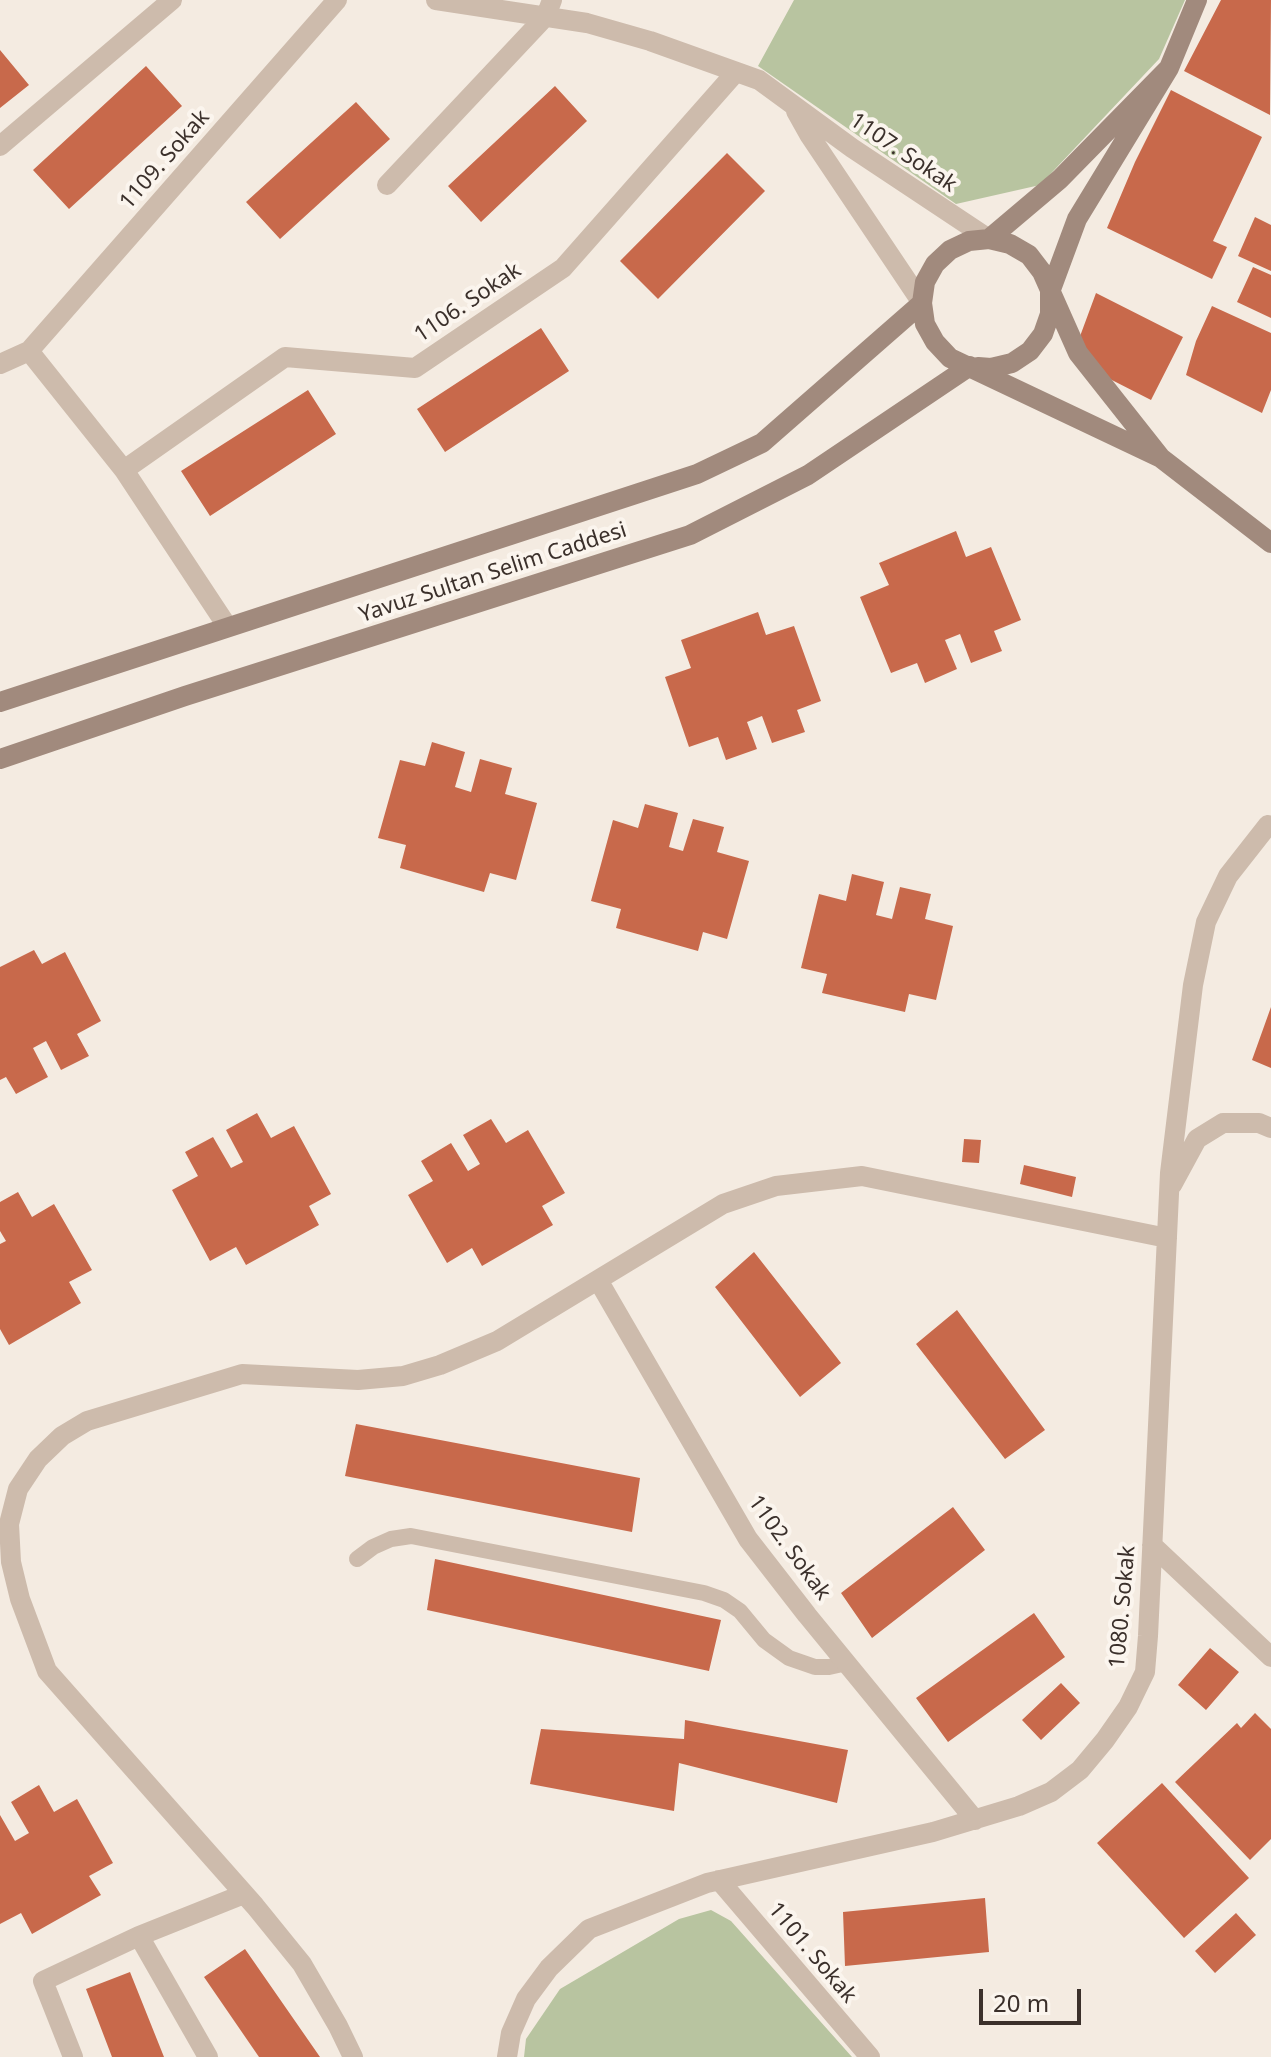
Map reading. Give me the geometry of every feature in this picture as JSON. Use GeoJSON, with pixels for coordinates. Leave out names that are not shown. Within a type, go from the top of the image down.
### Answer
{"type":"FeatureCollection","features":[{"type":"Feature","properties":{"kind":"street"},"geometry":{"type":"LineString","coordinates":[[0,146],[172,0]]}},
{"type":"Feature","properties":{"kind":"street","name":"1109. Sokak"},"geometry":{"type":"LineString","coordinates":[[29,351],[337,0]]}},
{"type":"Feature","properties":{"kind":"street","name":"1107. Sokak"},"geometry":{"type":"LineString","coordinates":[[436,0],[549,8],[759,80],[852,148],[989,239]]}},
{"type":"Feature","properties":{"kind":"street"},"geometry":{"type":"LineString","coordinates":[[970,366],[991,368],[1012,363],[1030,351],[1043,334],[1050,314],[1050,292],[1077,219],[1169,68],[1197,0]]}},
{"type":"Feature","properties":{"kind":"street"},"geometry":{"type":"LineString","coordinates":[[387,185],[549,8]]}},
{"type":"Feature","properties":{"kind":"street"},"geometry":{"type":"LineString","coordinates":[[989,239],[1060,179],[1169,68]]}},
{"type":"Feature","properties":{"kind":"street","name":"1106. Sokak"},"geometry":{"type":"LineString","coordinates":[[124,470],[285,357],[415,368],[563,268],[736,72]]}},
{"type":"Feature","properties":{"kind":"street","name":"1107. Sokak"},"geometry":{"type":"LineString","coordinates":[[792,104],[810,136],[922,303]]}},
{"type":"Feature","properties":{"kind":"street"},"geometry":{"type":"LineString","coordinates":[[1161,458],[1078,353],[1042,272],[1029,255],[1010,244],[989,239],[969,241],[950,250],[935,264],[925,282],[922,303],[925,324],[935,342],[950,358],[1161,458],[1271,543]]}},
{"type":"Feature","properties":{"kind":"street","name":"Yavuz Sultan Selim Caddesi"},"geometry":{"type":"LineString","coordinates":[[0,702],[697,474],[762,443],[922,303]]}},
{"type":"Feature","properties":{"kind":"street"},"geometry":{"type":"LineString","coordinates":[[0,364],[29,351],[124,470],[227,626]]}},
{"type":"Feature","properties":{"kind":"street","name":"Yavuz Sultan Selim Caddesi"},"geometry":{"type":"LineString","coordinates":[[0,759],[185,696],[690,535],[808,475],[970,366]]}},
{"type":"Feature","properties":{"kind":"street","name":"1080. Sokak"},"geometry":{"type":"LineString","coordinates":[[507,2057],[511,2033],[526,1999],[549,1968],[589,1929],[719,1880],[975,1820],[1019,1806],[1051,1792],[1080,1770],[1128,1707],[1145,1672],[1169,1193],[1177,1094],[1193,985],[1206,922],[1228,876],[1268,825]]}},
{"type":"Feature","properties":{"kind":"street"},"geometry":{"type":"LineString","coordinates":[[1169,1193],[1197,1139],[1223,1123],[1259,1123],[1271,1128]]}},
{"type":"Feature","properties":{"kind":"street"},"geometry":{"type":"LineString","coordinates":[[353,2057],[302,1964],[47,1671],[31,1633],[11,1562],[9,1524],[18,1489],[38,1459],[62,1436],[87,1421],[242,1374],[358,1380],[403,1376],[440,1365],[497,1341],[723,1204],[776,1186],[862,1176],[1167,1238]]}},
{"type":"Feature","properties":{"kind":"street","name":"1102. Sokak"},"geometry":{"type":"LineString","coordinates":[[598,1280],[748,1539],[975,1820]]}},
{"type":"Feature","properties":{"kind":"street"},"geometry":{"type":"LineString","coordinates":[[1152,1545],[1271,1657]]}},
{"type":"Feature","properties":{"kind":"street","name":"1101. Sokak"},"geometry":{"type":"LineString","coordinates":[[719,1880],[870,2057]]}},
{"type":"Feature","properties":{"kind":"street"},"geometry":{"type":"LineString","coordinates":[[73,2057],[43,1981],[139,1936],[244,1894]]}},
{"type":"Feature","properties":{"kind":"street"},"geometry":{"type":"LineString","coordinates":[[139,1936],[208,2057]]}},
{"type":"Feature","properties":{"kind":"lane"},"geometry":{"type":"LineString","coordinates":[[357,1559],[391,1539],[411,1536],[704,1593],[724,1600],[740,1611],[764,1640],[789,1658],[815,1667],[847,1663]]}},
{"type":"Feature","properties":{"kind":"green space"},"geometry":{"type":"Polygon","coordinates":[[[794,0],[1185,0],[1159,59],[1040,185],[956,204],[758,66],[794,0]]]}},
{"type":"Feature","properties":{"kind":"green space"},"geometry":{"type":"Polygon","coordinates":[[[711,1910],[731,1921],[852,2057],[524,2057],[526,2039],[560,1989],[679,1919],[711,1910]]]}},
{"type":"Feature","properties":{"kind":"building"},"geometry":{"type":"Polygon","coordinates":[[[1221,0],[1271,0],[1270,115],[1184,71],[1221,0]]]}},
{"type":"Feature","properties":{"kind":"building"},"geometry":{"type":"Polygon","coordinates":[[[0,50],[29,85],[0,108],[0,50]]]}},
{"type":"Feature","properties":{"kind":"building"},"geometry":{"type":"Polygon","coordinates":[[[146,66],[182,106],[69,209],[33,170],[146,66]]]}},
{"type":"Feature","properties":{"kind":"building"},"geometry":{"type":"Polygon","coordinates":[[[555,86],[587,121],[481,222],[448,186],[555,86]]]}},
{"type":"Feature","properties":{"kind":"building"},"geometry":{"type":"Polygon","coordinates":[[[1171,90],[1262,137],[1213,241],[1227,247],[1212,279],[1107,228],[1171,90]]]}},
{"type":"Feature","properties":{"kind":"building"},"geometry":{"type":"Polygon","coordinates":[[[356,102],[390,139],[280,239],[246,202],[356,102]]]}},
{"type":"Feature","properties":{"kind":"building"},"geometry":{"type":"Polygon","coordinates":[[[727,153],[765,191],[658,299],[620,261],[727,153]]]}},
{"type":"Feature","properties":{"kind":"building"},"geometry":{"type":"Polygon","coordinates":[[[1255,217],[1271,225],[1271,271],[1238,256],[1255,217]]]}},
{"type":"Feature","properties":{"kind":"building"},"geometry":{"type":"Polygon","coordinates":[[[1253,267],[1271,275],[1271,318],[1237,302],[1253,267]]]}},
{"type":"Feature","properties":{"kind":"building"},"geometry":{"type":"Polygon","coordinates":[[[1096,293],[1183,337],[1151,400],[1104,376],[1079,339],[1096,293]]]}},
{"type":"Feature","properties":{"kind":"building"},"geometry":{"type":"Polygon","coordinates":[[[1212,306],[1271,333],[1271,390],[1262,413],[1186,375],[1196,341],[1212,306]]]}},
{"type":"Feature","properties":{"kind":"building"},"geometry":{"type":"Polygon","coordinates":[[[541,328],[569,371],[445,452],[417,409],[541,328]]]}},
{"type":"Feature","properties":{"kind":"building"},"geometry":{"type":"Polygon","coordinates":[[[308,390],[336,434],[210,516],[181,471],[308,390]]]}},
{"type":"Feature","properties":{"kind":"building"},"geometry":{"type":"Polygon","coordinates":[[[956,531],[966,557],[991,547],[1021,620],[994,631],[1002,651],[971,663],[960,634],[945,640],[957,669],[925,683],[917,663],[891,673],[860,597],[889,585],[879,563],[956,531]]]}},
{"type":"Feature","properties":{"kind":"building"},"geometry":{"type":"Polygon","coordinates":[[[758,612],[766,635],[794,626],[821,701],[797,710],[805,732],[772,743],[762,716],[747,722],[757,749],[726,760],[718,737],[689,747],[665,677],[691,668],[681,640],[758,612]]]}},
{"type":"Feature","properties":{"kind":"building"},"geometry":{"type":"Polygon","coordinates":[[[432,742],[465,752],[455,787],[471,792],[480,759],[512,768],[505,794],[537,803],[516,880],[490,873],[484,892],[400,868],[406,845],[378,838],[400,760],[425,766],[432,742]]]}},
{"type":"Feature","properties":{"kind":"building"},"geometry":{"type":"Polygon","coordinates":[[[645,804],[678,813],[669,847],[683,851],[693,819],[724,827],[717,852],[749,861],[727,939],[703,932],[698,951],[616,928],[621,909],[591,901],[613,820],[638,828],[645,804]]]}},
{"type":"Feature","properties":{"kind":"building"},"geometry":{"type":"Polygon","coordinates":[[[852,874],[884,882],[876,915],[892,919],[900,887],[931,894],[925,919],[953,926],[936,1000],[909,994],[905,1012],[822,993],[827,974],[801,968],[819,894],[846,901],[852,874]]]}},
{"type":"Feature","properties":{"kind":"building"},"geometry":{"type":"Polygon","coordinates":[[[34,950],[42,964],[65,952],[101,1021],[77,1034],[89,1056],[61,1070],[46,1041],[33,1048],[48,1077],[16,1094],[6,1077],[0,1080],[0,967],[34,950]]]}},
{"type":"Feature","properties":{"kind":"building"},"geometry":{"type":"Polygon","coordinates":[[[1271,1007],[1271,1068],[1252,1060],[1271,1007]]]}},
{"type":"Feature","properties":{"kind":"building"},"geometry":{"type":"Polygon","coordinates":[[[257,1113],[271,1138],[294,1126],[331,1194],[309,1206],[319,1225],[246,1265],[236,1247],[210,1261],[172,1190],[198,1176],[185,1152],[213,1137],[231,1168],[243,1162],[226,1130],[257,1113]]]}},
{"type":"Feature","properties":{"kind":"building"},"geometry":{"type":"Polygon","coordinates":[[[491,1119],[506,1143],[528,1130],[565,1193],[542,1206],[553,1225],[482,1266],[472,1248],[447,1263],[408,1195],[433,1181],[421,1161],[451,1143],[468,1171],[480,1164],[463,1135],[491,1119]]]}},
{"type":"Feature","properties":{"kind":"building"},"geometry":{"type":"Polygon","coordinates":[[[964,1139],[981,1140],[979,1163],[962,1162],[964,1139]]]}},
{"type":"Feature","properties":{"kind":"building"},"geometry":{"type":"Polygon","coordinates":[[[1024,1165],[1076,1177],[1072,1197],[1020,1184],[1024,1165]]]}},
{"type":"Feature","properties":{"kind":"building"},"geometry":{"type":"Polygon","coordinates":[[[18,1192],[32,1217],[54,1204],[92,1270],[69,1282],[81,1303],[9,1345],[0,1329],[0,1244],[6,1241],[0,1231],[0,1202],[18,1192]]]}},
{"type":"Feature","properties":{"kind":"building"},"geometry":{"type":"Polygon","coordinates":[[[754,1252],[841,1363],[800,1397],[715,1287],[754,1252]]]}},
{"type":"Feature","properties":{"kind":"building"},"geometry":{"type":"Polygon","coordinates":[[[957,1310],[1045,1430],[1005,1459],[916,1344],[957,1310]]]}},
{"type":"Feature","properties":{"kind":"building"},"geometry":{"type":"Polygon","coordinates":[[[356,1424],[640,1478],[632,1532],[345,1476],[356,1424]]]}},
{"type":"Feature","properties":{"kind":"building"},"geometry":{"type":"Polygon","coordinates":[[[953,1507],[985,1550],[872,1638],[841,1593],[953,1507]]]}},
{"type":"Feature","properties":{"kind":"building"},"geometry":{"type":"Polygon","coordinates":[[[435,1559],[721,1620],[709,1671],[427,1610],[435,1559]]]}},
{"type":"Feature","properties":{"kind":"building"},"geometry":{"type":"Polygon","coordinates":[[[1034,1613],[1065,1657],[948,1742],[916,1698],[1034,1613]]]}},
{"type":"Feature","properties":{"kind":"building"},"geometry":{"type":"Polygon","coordinates":[[[1210,1648],[1239,1672],[1206,1710],[1178,1685],[1210,1648]]]}},
{"type":"Feature","properties":{"kind":"building"},"geometry":{"type":"Polygon","coordinates":[[[1061,1683],[1080,1703],[1041,1740],[1022,1720],[1061,1683]]]}},
{"type":"Feature","properties":{"kind":"building"},"geometry":{"type":"Polygon","coordinates":[[[1255,1713],[1271,1729],[1271,1839],[1250,1860],[1175,1782],[1237,1723],[1241,1728],[1255,1713]]]}},
{"type":"Feature","properties":{"kind":"building"},"geometry":{"type":"Polygon","coordinates":[[[685,1720],[848,1750],[837,1803],[679,1763],[674,1811],[530,1784],[541,1729],[684,1739],[685,1720]]]}},
{"type":"Feature","properties":{"kind":"building"},"geometry":{"type":"Polygon","coordinates":[[[1162,1783],[1249,1878],[1184,1938],[1097,1843],[1162,1783]]]}},
{"type":"Feature","properties":{"kind":"building"},"geometry":{"type":"Polygon","coordinates":[[[39,1785],[54,1812],[77,1799],[113,1863],[89,1876],[101,1895],[32,1934],[21,1913],[0,1924],[0,1815],[15,1841],[29,1833],[11,1802],[39,1785]]]}},
{"type":"Feature","properties":{"kind":"building"},"geometry":{"type":"Polygon","coordinates":[[[985,1898],[989,1952],[845,1966],[843,1912],[985,1898]]]}},
{"type":"Feature","properties":{"kind":"building"},"geometry":{"type":"Polygon","coordinates":[[[1236,1913],[1256,1935],[1215,1973],[1195,1951],[1236,1913]]]}},
{"type":"Feature","properties":{"kind":"building"},"geometry":{"type":"Polygon","coordinates":[[[245,1949],[320,2057],[259,2057],[204,1977],[245,1949]]]}},
{"type":"Feature","properties":{"kind":"building"},"geometry":{"type":"Polygon","coordinates":[[[130,1972],[164,2057],[112,2057],[86,1989],[130,1972]]]}}]}
